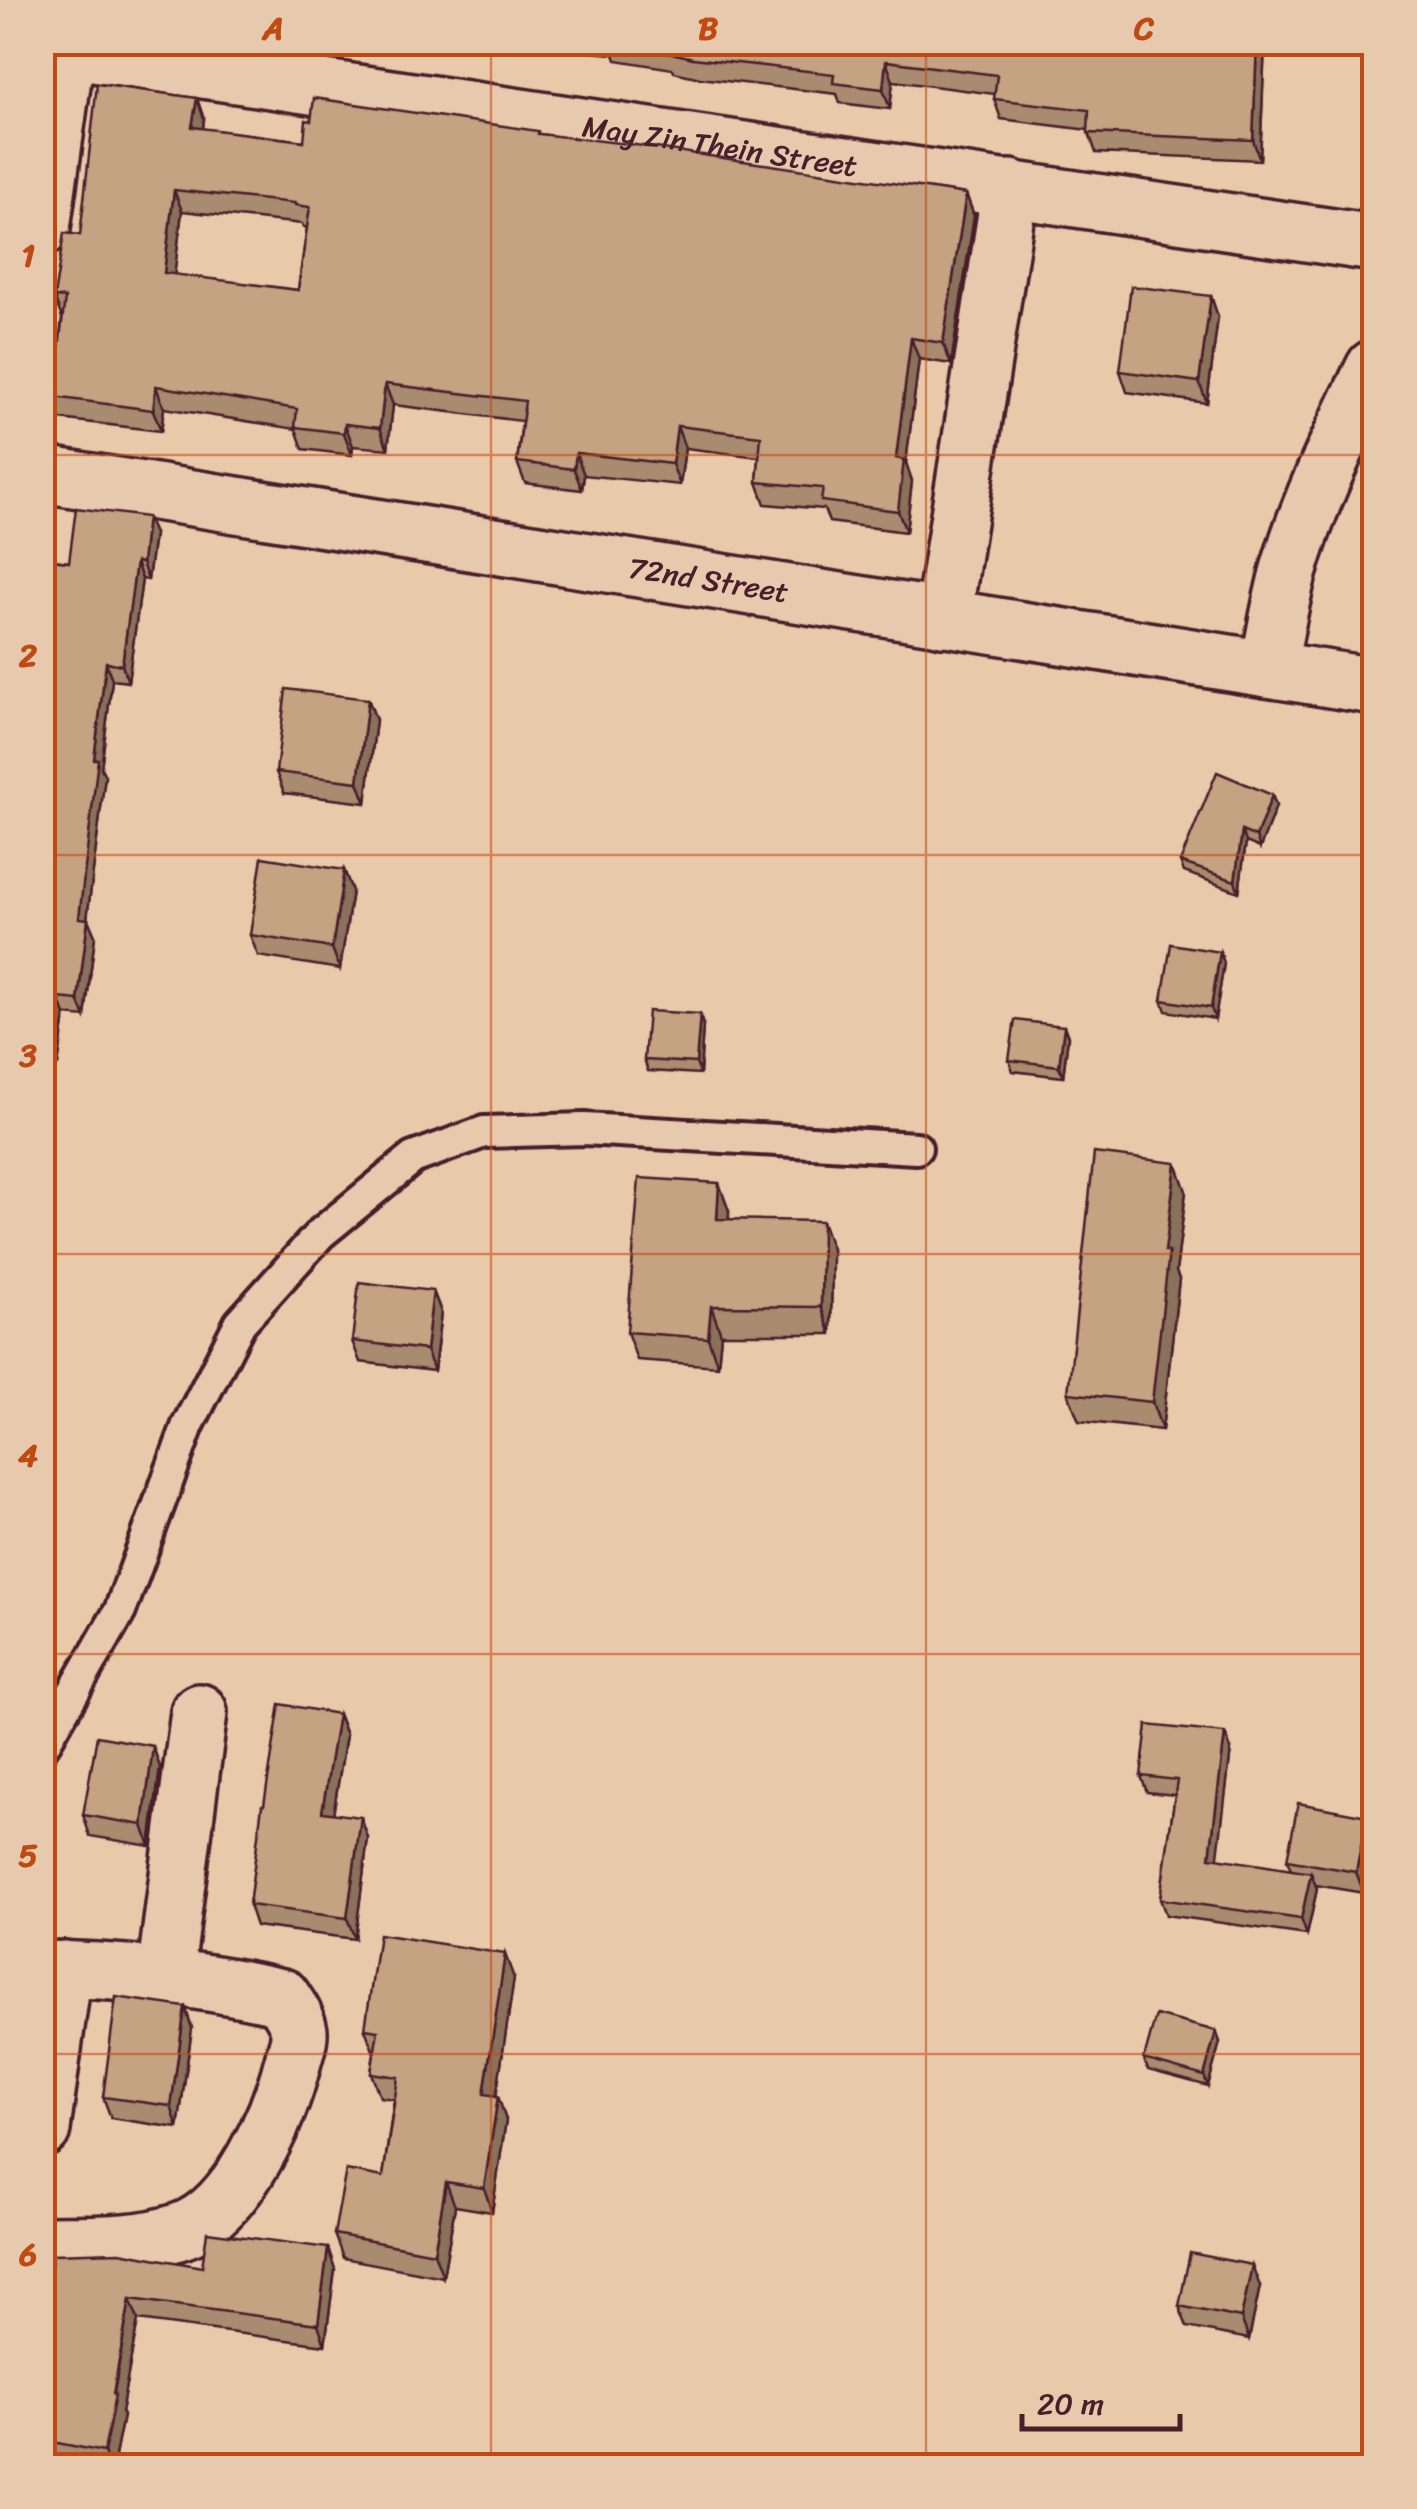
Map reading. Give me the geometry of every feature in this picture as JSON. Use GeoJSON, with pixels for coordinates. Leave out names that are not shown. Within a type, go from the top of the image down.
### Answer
{"type":"FeatureCollection","features":[{"type":"Feature","properties":{"kind":"street","name":"May Zin Thein Street"},"geometry":{"type":"LineString","coordinates":[[68,46],[1374,243]]}},
{"type":"Feature","properties":{"kind":"street"},"geometry":{"type":"LineString","coordinates":[[42,228],[68,46]]}},
{"type":"Feature","properties":{"kind":"street"},"geometry":{"type":"LineString","coordinates":[[943,618],[1010,188]]}},
{"type":"Feature","properties":{"kind":"street"},"geometry":{"type":"LineString","coordinates":[[1268,669],[1289,570],[1340,439],[1374,368]]}},
{"type":"Feature","properties":{"kind":"street","name":"72nd Street"},"geometry":{"type":"LineString","coordinates":[[42,474],[1374,686]]}},
{"type":"Feature","properties":{"kind":"street"},"geometry":{"type":"LineString","coordinates":[[165,1976],[199,1712]]}},
{"type":"Feature","properties":{"kind":"street"},"geometry":{"type":"LineString","coordinates":[[42,2128],[53,1969],[165,1976],[220,1984],[282,1997],[294,2015],[300,2034],[284,2095],[253,2164],[212,2212],[183,2230],[125,2242],[42,2244]]}},
{"type":"Feature","properties":{"kind":"lane"},"geometry":{"type":"LineString","coordinates":[[42,1747],[120,1611],[188,1425],[240,1322],[320,1234],[413,1158],[484,1132],[584,1129],[916,1148]]}},
{"type":"Feature","properties":{"kind":"building"},"geometry":{"type":"Polygon","coordinates":[[[625,42],[1257,42],[1253,140],[1088,133],[1089,110],[994,99],[997,75],[886,61],[883,89],[833,83],[834,74],[693,58],[625,42]]]}},
{"type":"Feature","properties":{"kind":"building"},"geometry":{"type":"Polygon","coordinates":[[[97,84],[197,98],[192,127],[304,141],[314,98],[966,194],[943,343],[911,338],[896,458],[904,460],[898,511],[821,501],[823,488],[757,482],[761,436],[677,426],[672,464],[576,453],[574,469],[517,462],[525,401],[385,384],[380,428],[345,424],[344,433],[295,427],[297,409],[156,386],[153,410],[53,397],[65,298],[54,297],[64,233],[80,235],[97,84]],[[174,190],[164,273],[298,290],[310,207],[174,190]]]}},
{"type":"Feature","properties":{"kind":"building"},"geometry":{"type":"Polygon","coordinates":[[[1131,286],[1211,296],[1199,382],[1120,371],[1131,286]]]}},
{"type":"Feature","properties":{"kind":"building"},"geometry":{"type":"Polygon","coordinates":[[[76,508],[147,517],[142,563],[136,562],[122,665],[106,662],[79,918],[88,919],[78,1000],[59,998],[52,1048],[42,1047],[42,559],[69,562],[76,508]]]}},
{"type":"Feature","properties":{"kind":"building"},"geometry":{"type":"Polygon","coordinates":[[[286,689],[368,699],[358,782],[276,772],[286,689]]]}},
{"type":"Feature","properties":{"kind":"building"},"geometry":{"type":"Polygon","coordinates":[[[1217,772],[1272,795],[1256,837],[1242,831],[1235,881],[1180,862],[1217,772]]]}},
{"type":"Feature","properties":{"kind":"building"},"geometry":{"type":"Polygon","coordinates":[[[262,857],[344,870],[332,948],[250,935],[262,857]]]}},
{"type":"Feature","properties":{"kind":"building"},"geometry":{"type":"Polygon","coordinates":[[[1171,944],[1220,952],[1211,1008],[1162,1000],[1171,944]]]}},
{"type":"Feature","properties":{"kind":"building"},"geometry":{"type":"Polygon","coordinates":[[[648,1011],[700,1014],[696,1063],[644,1060],[648,1011]]]}},
{"type":"Feature","properties":{"kind":"building"},"geometry":{"type":"Polygon","coordinates":[[[1015,1020],[1064,1026],[1059,1066],[1009,1060],[1015,1020]]]}},
{"type":"Feature","properties":{"kind":"building"},"geometry":{"type":"Polygon","coordinates":[[[1094,1153],[1176,1163],[1152,1402],[1068,1393],[1094,1153]]]}},
{"type":"Feature","properties":{"kind":"building"},"geometry":{"type":"Polygon","coordinates":[[[639,1178],[719,1183],[717,1219],[822,1221],[821,1307],[711,1306],[708,1338],[627,1332],[639,1178]]]}},
{"type":"Feature","properties":{"kind":"building"},"geometry":{"type":"Polygon","coordinates":[[[359,1282],[433,1291],[426,1350],[352,1341],[359,1282]]]}},
{"type":"Feature","properties":{"kind":"building"},"geometry":{"type":"Polygon","coordinates":[[[280,1704],[338,1714],[322,1812],[361,1817],[347,1918],[249,1905],[280,1704]]]}},
{"type":"Feature","properties":{"kind":"building"},"geometry":{"type":"Polygon","coordinates":[[[1147,1725],[1225,1733],[1210,1857],[1311,1873],[1301,1919],[1160,1899],[1177,1780],[1141,1776],[1147,1725]]]}},
{"type":"Feature","properties":{"kind":"building"},"geometry":{"type":"Polygon","coordinates":[[[97,1736],[153,1746],[143,1825],[83,1815],[97,1736]]]}},
{"type":"Feature","properties":{"kind":"building"},"geometry":{"type":"Polygon","coordinates":[[[1298,1803],[1367,1816],[1356,1872],[1287,1860],[1298,1803]]]}},
{"type":"Feature","properties":{"kind":"building"},"geometry":{"type":"Polygon","coordinates":[[[379,1934],[505,1954],[484,2094],[498,2096],[484,2188],[446,2182],[434,2253],[334,2234],[346,2170],[383,2177],[398,2077],[371,2073],[378,2031],[365,2029],[379,1934]]]}},
{"type":"Feature","properties":{"kind":"building"},"geometry":{"type":"Polygon","coordinates":[[[116,1997],[185,2007],[171,2106],[103,2097],[116,1997]]]}},
{"type":"Feature","properties":{"kind":"building"},"geometry":{"type":"Polygon","coordinates":[[[1156,2015],[1216,2031],[1204,2076],[1144,2059],[1156,2015]]]}},
{"type":"Feature","properties":{"kind":"building"},"geometry":{"type":"Polygon","coordinates":[[[207,2232],[328,2248],[318,2324],[130,2299],[104,2452],[42,2440],[52,2370],[42,2367],[42,2341],[52,2306],[44,2305],[53,2254],[120,2252],[202,2267],[207,2232]]]}},
{"type":"Feature","properties":{"kind":"building"},"geometry":{"type":"Polygon","coordinates":[[[1190,2253],[1252,2265],[1241,2318],[1179,2306],[1190,2253]]]}}]}
